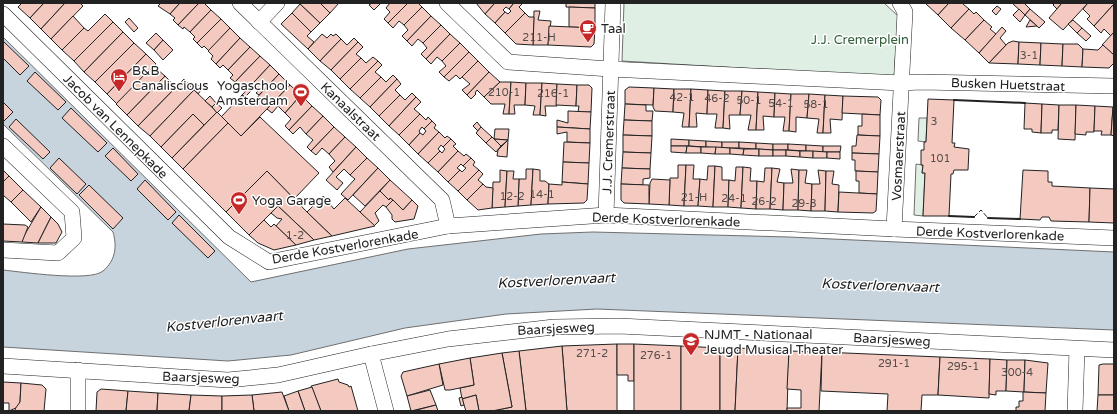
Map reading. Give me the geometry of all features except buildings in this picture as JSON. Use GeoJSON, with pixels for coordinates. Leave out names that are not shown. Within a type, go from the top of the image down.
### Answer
{"type":"FeatureCollection","features":[{"type":"Feature","properties":{"kind":"street","name":"Kanaalstraat"},"geometry":{"type":"LineString","coordinates":[[240,3],[442,200],[448,226]]}},
{"type":"Feature","properties":{"kind":"street"},"geometry":{"type":"LineString","coordinates":[[259,22],[277,3]]}},
{"type":"Feature","properties":{"kind":"street"},"geometry":{"type":"LineString","coordinates":[[447,3],[508,62],[610,69],[901,84],[905,12],[900,3]]}},
{"type":"Feature","properties":{"kind":"street"},"geometry":{"type":"LineString","coordinates":[[610,69],[613,3]]}},
{"type":"Feature","properties":{"kind":"street","name":"Jacob van Lennepkade"},"geometry":{"type":"LineString","coordinates":[[3,14],[229,237]]}},
{"type":"Feature","properties":{"kind":"street","name":"J.J. Cremerstraat"},"geometry":{"type":"LineString","coordinates":[[606,215],[610,69]]}},
{"type":"Feature","properties":{"kind":"street","name":"Busken Huetstraat"},"geometry":{"type":"LineString","coordinates":[[901,84],[921,82],[1114,86]]}},
{"type":"Feature","properties":{"kind":"street","name":"Vosmaerstraat"},"geometry":{"type":"LineString","coordinates":[[894,229],[901,84]]}},
{"type":"Feature","properties":{"kind":"street"},"geometry":{"type":"LineString","coordinates":[[3,146],[72,212],[74,238],[58,253],[3,250]]}},
{"type":"Feature","properties":{"kind":"street","name":"Derde Kostverlorenkade"},"geometry":{"type":"LineString","coordinates":[[229,237],[269,262],[448,226],[606,215],[1114,238]]}},
{"type":"Feature","properties":{"kind":"street","name":"Baarsjesweg"},"geometry":{"type":"LineString","coordinates":[[3,366],[228,380],[278,375],[371,354],[448,339],[514,330],[554,327],[620,326],[1114,350]]}},
{"type":"Feature","properties":{"kind":"street"},"geometry":{"type":"LineString","coordinates":[[1075,411],[1077,348]]}},
{"type":"Feature","properties":{"kind":"street"},"geometry":{"type":"LineString","coordinates":[[371,354],[386,411]]}},
{"type":"Feature","properties":{"kind":"street"},"geometry":{"type":"LineString","coordinates":[[78,370],[78,411]]}},
{"type":"Feature","properties":{"kind":"green space","name":"J.J. Cremerplein"},"geometry":{"type":"Polygon","coordinates":[[[624,3],[884,3],[898,16],[894,77],[622,61],[624,3]]]}},
{"type":"Feature","properties":{"kind":"green space"},"geometry":{"type":"Polygon","coordinates":[[[919,118],[927,118],[926,142],[918,141],[919,118]]]}},
{"type":"Feature","properties":{"kind":"green space"},"geometry":{"type":"Polygon","coordinates":[[[916,164],[923,165],[922,173],[925,173],[923,216],[914,215],[916,164]]]}},
{"type":"Feature","properties":{"kind":"water","name":"Kostverlorenvaart"},"geometry":{"type":"Polygon","coordinates":[[[3,37],[251,282],[408,249],[541,234],[593,232],[789,237],[1114,252],[1114,330],[597,309],[506,314],[405,328],[291,355],[228,361],[3,347],[3,270],[71,276],[96,274],[103,271],[111,262],[115,242],[113,232],[3,124],[3,37]]]}},
{"type":"Feature","properties":{"kind":"fence"},"geometry":{"type":"LineString","coordinates":[[974,217],[981,210],[988,218]]}},
{"type":"Feature","properties":{"kind":"wall"},"geometry":{"type":"LineString","coordinates":[[954,100],[1025,103]]}},
{"type":"Feature","properties":{"kind":"wall"},"geometry":{"type":"LineString","coordinates":[[949,216],[974,217]]}},
{"type":"Feature","properties":{"kind":"wall"},"geometry":{"type":"LineString","coordinates":[[988,218],[1020,219]]}},
{"type":"Feature","properties":{"kind":"place","name":"Taal"},"geometry":{"type":"Point","coordinates":[588,43]}},
{"type":"Feature","properties":{"kind":"place","name":"B&B Canaliscious"},"geometry":{"type":"Point","coordinates":[119,92]}},
{"type":"Feature","properties":{"kind":"place","name":"Yogaschool Amsterdam"},"geometry":{"type":"Point","coordinates":[301,107]}},
{"type":"Feature","properties":{"kind":"place","name":"Yoga Garage"},"geometry":{"type":"Point","coordinates":[239,215]}},
{"type":"Feature","properties":{"kind":"place","name":"NJMT - Nationaal Jeugd Musical Theater"},"geometry":{"type":"Point","coordinates":[691,356]}}]}
